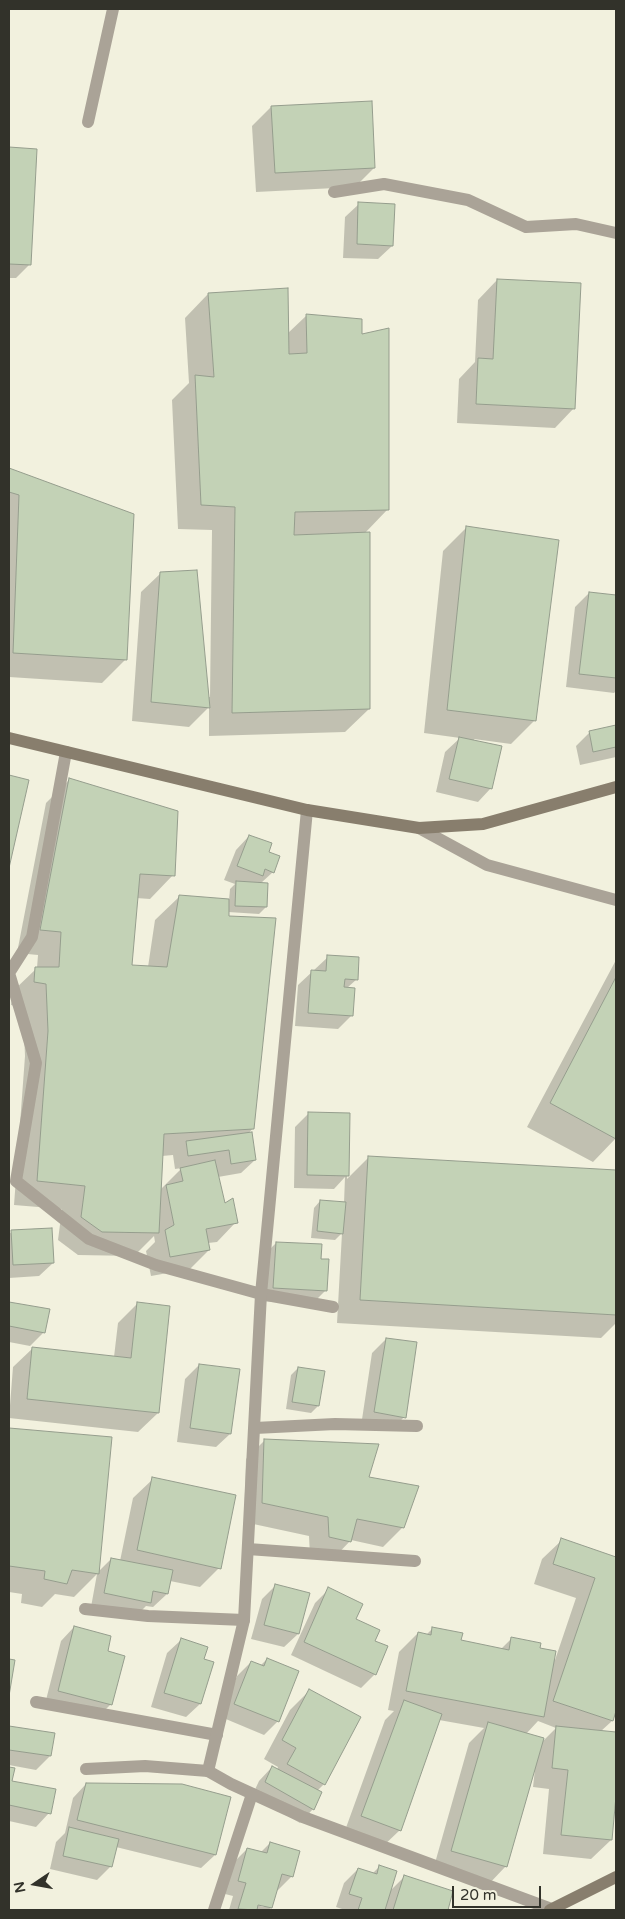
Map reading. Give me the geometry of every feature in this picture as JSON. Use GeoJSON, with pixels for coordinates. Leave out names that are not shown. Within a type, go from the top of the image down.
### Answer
{"type":"FeatureCollection","features":[{"type":"Feature","properties":{"kind":"street"},"geometry":{"type":"LineString","coordinates":[[88,122],[113,9]]}},
{"type":"Feature","properties":{"kind":"street"},"geometry":{"type":"LineString","coordinates":[[334,192],[384,184],[468,200],[526,227],[576,224],[616,233]]}},
{"type":"Feature","properties":{"kind":"street"},"geometry":{"type":"LineString","coordinates":[[9,738],[307,810],[419,828],[483,824],[616,787]]}},
{"type":"Feature","properties":{"kind":"street"},"geometry":{"type":"LineString","coordinates":[[66,752],[32,937],[9,973],[36,1063],[16,1181],[89,1239],[156,1265],[261,1294],[333,1308]]}},
{"type":"Feature","properties":{"kind":"street"},"geometry":{"type":"LineString","coordinates":[[208,1771],[244,1620],[261,1294],[307,810]]}},
{"type":"Feature","properties":{"kind":"street"},"geometry":{"type":"LineString","coordinates":[[419,828],[488,865],[616,900]]}},
{"type":"Feature","properties":{"kind":"street"},"geometry":{"type":"LineString","coordinates":[[255,1428],[335,1424],[417,1426]]}},
{"type":"Feature","properties":{"kind":"street"},"geometry":{"type":"LineString","coordinates":[[248,1549],[415,1561]]}},
{"type":"Feature","properties":{"kind":"street"},"geometry":{"type":"LineString","coordinates":[[85,1609],[148,1616],[244,1620]]}},
{"type":"Feature","properties":{"kind":"street"},"geometry":{"type":"LineString","coordinates":[[36,1702],[217,1735]]}},
{"type":"Feature","properties":{"kind":"street"},"geometry":{"type":"LineString","coordinates":[[86,1769],[145,1766],[208,1771],[252,1794],[303,1816],[552,1910],[616,1877]]}},
{"type":"Feature","properties":{"kind":"street"},"geometry":{"type":"LineString","coordinates":[[214,1910],[252,1794]]}},
{"type":"Feature","properties":{"kind":"building"},"geometry":{"type":"Polygon","coordinates":[[[372,101],[375,168],[275,173],[271,106],[372,101]]]}},
{"type":"Feature","properties":{"kind":"building"},"geometry":{"type":"Polygon","coordinates":[[[9,147],[37,149],[31,265],[9,264],[9,147]]]}},
{"type":"Feature","properties":{"kind":"building"},"geometry":{"type":"Polygon","coordinates":[[[358,202],[395,204],[393,246],[357,244],[358,202]]]}},
{"type":"Feature","properties":{"kind":"building"},"geometry":{"type":"Polygon","coordinates":[[[497,279],[581,283],[575,409],[476,404],[478,358],[493,359],[497,279]]]}},
{"type":"Feature","properties":{"kind":"building"},"geometry":{"type":"Polygon","coordinates":[[[288,288],[289,354],[307,353],[306,314],[362,319],[362,334],[389,328],[389,510],[295,512],[294,535],[370,532],[370,709],[232,713],[235,507],[201,505],[195,375],[214,377],[208,293],[288,288]]]}},
{"type":"Feature","properties":{"kind":"building"},"geometry":{"type":"Polygon","coordinates":[[[9,468],[134,514],[127,660],[13,653],[19,495],[9,492],[9,468]]]}},
{"type":"Feature","properties":{"kind":"building"},"geometry":{"type":"Polygon","coordinates":[[[466,526],[559,540],[536,721],[447,710],[466,526]]]}},
{"type":"Feature","properties":{"kind":"building"},"geometry":{"type":"Polygon","coordinates":[[[197,570],[210,708],[151,702],[160,572],[197,570]]]}},
{"type":"Feature","properties":{"kind":"building"},"geometry":{"type":"Polygon","coordinates":[[[589,592],[616,595],[616,678],[579,674],[589,592]]]}},
{"type":"Feature","properties":{"kind":"building"},"geometry":{"type":"Polygon","coordinates":[[[616,725],[616,747],[593,752],[589,731],[616,725]]]}},
{"type":"Feature","properties":{"kind":"building"},"geometry":{"type":"Polygon","coordinates":[[[459,737],[502,746],[492,789],[449,779],[459,737]]]}},
{"type":"Feature","properties":{"kind":"building"},"geometry":{"type":"Polygon","coordinates":[[[9,775],[29,780],[9,868],[9,775]]]}},
{"type":"Feature","properties":{"kind":"building"},"geometry":{"type":"Polygon","coordinates":[[[69,778],[178,811],[175,876],[140,874],[132,965],[167,967],[179,895],[229,899],[229,916],[276,918],[254,1129],[164,1134],[159,1233],[102,1232],[81,1217],[85,1186],[37,1181],[48,1031],[46,984],[34,982],[35,967],[59,967],[61,932],[40,930],[69,778]]]}},
{"type":"Feature","properties":{"kind":"building"},"geometry":{"type":"Polygon","coordinates":[[[249,835],[272,843],[269,852],[280,856],[274,873],[265,869],[263,876],[237,866],[249,835]]]}},
{"type":"Feature","properties":{"kind":"building"},"geometry":{"type":"Polygon","coordinates":[[[236,881],[268,883],[267,907],[235,906],[236,881]]]}},
{"type":"Feature","properties":{"kind":"building"},"geometry":{"type":"Polygon","coordinates":[[[327,955],[359,957],[358,980],[345,979],[344,987],[355,988],[353,1016],[308,1013],[311,970],[326,971],[327,955]]]}},
{"type":"Feature","properties":{"kind":"building"},"geometry":{"type":"Polygon","coordinates":[[[616,977],[616,1139],[550,1103],[616,977]]]}},
{"type":"Feature","properties":{"kind":"building"},"geometry":{"type":"Polygon","coordinates":[[[308,1112],[350,1113],[349,1176],[307,1175],[308,1112]]]}},
{"type":"Feature","properties":{"kind":"building"},"geometry":{"type":"Polygon","coordinates":[[[252,1132],[256,1160],[231,1164],[229,1150],[188,1156],[186,1141],[252,1132]]]}},
{"type":"Feature","properties":{"kind":"building"},"geometry":{"type":"Polygon","coordinates":[[[368,1156],[616,1170],[616,1315],[360,1300],[368,1156]]]}},
{"type":"Feature","properties":{"kind":"building"},"geometry":{"type":"Polygon","coordinates":[[[215,1160],[225,1203],[233,1198],[238,1223],[206,1229],[210,1250],[170,1257],[165,1230],[174,1225],[166,1185],[183,1181],[180,1168],[215,1160]]]}},
{"type":"Feature","properties":{"kind":"building"},"geometry":{"type":"Polygon","coordinates":[[[320,1200],[346,1202],[343,1234],[317,1231],[320,1200]]]}},
{"type":"Feature","properties":{"kind":"building"},"geometry":{"type":"Polygon","coordinates":[[[52,1228],[54,1263],[13,1265],[11,1230],[52,1228]]]}},
{"type":"Feature","properties":{"kind":"building"},"geometry":{"type":"Polygon","coordinates":[[[276,1242],[322,1244],[321,1259],[329,1259],[327,1291],[273,1288],[276,1242]]]}},
{"type":"Feature","properties":{"kind":"building"},"geometry":{"type":"Polygon","coordinates":[[[9,1302],[50,1309],[45,1333],[9,1326],[9,1302]]]}},
{"type":"Feature","properties":{"kind":"building"},"geometry":{"type":"Polygon","coordinates":[[[137,1302],[170,1306],[159,1413],[27,1399],[32,1347],[131,1358],[137,1302]]]}},
{"type":"Feature","properties":{"kind":"building"},"geometry":{"type":"Polygon","coordinates":[[[386,1338],[417,1342],[406,1418],[374,1412],[386,1338]]]}},
{"type":"Feature","properties":{"kind":"building"},"geometry":{"type":"Polygon","coordinates":[[[199,1364],[240,1369],[231,1434],[190,1428],[199,1364]]]}},
{"type":"Feature","properties":{"kind":"building"},"geometry":{"type":"Polygon","coordinates":[[[298,1367],[325,1371],[319,1406],[292,1402],[298,1367]]]}},
{"type":"Feature","properties":{"kind":"building"},"geometry":{"type":"Polygon","coordinates":[[[9,1428],[112,1437],[99,1574],[72,1570],[67,1584],[44,1579],[45,1571],[9,1566],[9,1428]]]}},
{"type":"Feature","properties":{"kind":"building"},"geometry":{"type":"Polygon","coordinates":[[[264,1439],[379,1444],[369,1477],[419,1486],[404,1528],[357,1519],[351,1542],[329,1537],[328,1517],[262,1503],[264,1439]]]}},
{"type":"Feature","properties":{"kind":"building"},"geometry":{"type":"Polygon","coordinates":[[[152,1477],[236,1495],[221,1569],[137,1550],[152,1477]]]}},
{"type":"Feature","properties":{"kind":"building"},"geometry":{"type":"Polygon","coordinates":[[[561,1538],[616,1557],[616,1711],[613,1721],[553,1701],[595,1578],[553,1564],[561,1538]]]}},
{"type":"Feature","properties":{"kind":"building"},"geometry":{"type":"Polygon","coordinates":[[[111,1558],[173,1570],[168,1594],[153,1591],[151,1603],[104,1593],[111,1558]]]}},
{"type":"Feature","properties":{"kind":"building"},"geometry":{"type":"Polygon","coordinates":[[[275,1584],[310,1593],[299,1634],[264,1625],[275,1584]]]}},
{"type":"Feature","properties":{"kind":"building"},"geometry":{"type":"Polygon","coordinates":[[[328,1587],[363,1604],[356,1619],[380,1630],[375,1641],[388,1646],[376,1675],[304,1642],[328,1587]]]}},
{"type":"Feature","properties":{"kind":"building"},"geometry":{"type":"Polygon","coordinates":[[[74,1626],[111,1636],[108,1651],[125,1656],[112,1705],[58,1691],[74,1626]]]}},
{"type":"Feature","properties":{"kind":"building"},"geometry":{"type":"Polygon","coordinates":[[[432,1627],[463,1633],[461,1640],[509,1650],[511,1637],[541,1643],[540,1648],[556,1651],[544,1717],[406,1691],[418,1632],[431,1635],[432,1627]]]}},
{"type":"Feature","properties":{"kind":"building"},"geometry":{"type":"Polygon","coordinates":[[[181,1638],[208,1647],[204,1659],[214,1662],[201,1704],[164,1693],[181,1638]]]}},
{"type":"Feature","properties":{"kind":"building"},"geometry":{"type":"Polygon","coordinates":[[[267,1658],[299,1671],[279,1722],[234,1704],[251,1661],[264,1666],[267,1658]]]}},
{"type":"Feature","properties":{"kind":"building"},"geometry":{"type":"Polygon","coordinates":[[[9,1659],[15,1660],[9,1696],[9,1659]]]}},
{"type":"Feature","properties":{"kind":"building"},"geometry":{"type":"Polygon","coordinates":[[[309,1689],[361,1717],[325,1785],[287,1764],[296,1748],[282,1740],[309,1689]]]}},
{"type":"Feature","properties":{"kind":"building"},"geometry":{"type":"Polygon","coordinates":[[[404,1700],[442,1714],[401,1831],[361,1816],[404,1700]]]}},
{"type":"Feature","properties":{"kind":"building"},"geometry":{"type":"Polygon","coordinates":[[[488,1722],[544,1738],[507,1867],[451,1851],[488,1722]]]}},
{"type":"Feature","properties":{"kind":"building"},"geometry":{"type":"Polygon","coordinates":[[[9,1726],[55,1733],[51,1756],[9,1750],[9,1726]]]}},
{"type":"Feature","properties":{"kind":"building"},"geometry":{"type":"Polygon","coordinates":[[[556,1726],[616,1732],[616,1796],[612,1840],[561,1835],[568,1770],[552,1768],[556,1726]]]}},
{"type":"Feature","properties":{"kind":"building"},"geometry":{"type":"Polygon","coordinates":[[[272,1766],[322,1792],[314,1810],[265,1782],[272,1766]]]}},
{"type":"Feature","properties":{"kind":"building"},"geometry":{"type":"Polygon","coordinates":[[[9,1767],[15,1768],[12,1781],[56,1789],[51,1814],[9,1805],[9,1767]]]}},
{"type":"Feature","properties":{"kind":"building"},"geometry":{"type":"Polygon","coordinates":[[[86,1783],[182,1784],[231,1797],[216,1855],[77,1820],[86,1783]]]}},
{"type":"Feature","properties":{"kind":"building"},"geometry":{"type":"Polygon","coordinates":[[[69,1827],[119,1839],[112,1867],[63,1856],[69,1827]]]}},
{"type":"Feature","properties":{"kind":"building"},"geometry":{"type":"Polygon","coordinates":[[[270,1842],[300,1851],[293,1877],[282,1874],[272,1908],[258,1905],[257,1910],[238,1909],[246,1883],[238,1881],[247,1848],[267,1853],[270,1842]]]}},
{"type":"Feature","properties":{"kind":"building"},"geometry":{"type":"Polygon","coordinates":[[[379,1865],[397,1871],[385,1910],[358,1910],[362,1898],[349,1894],[358,1868],[377,1874],[379,1865]]]}},
{"type":"Feature","properties":{"kind":"building"},"geometry":{"type":"Polygon","coordinates":[[[404,1875],[453,1891],[448,1910],[393,1910],[404,1875]]]}}]}
